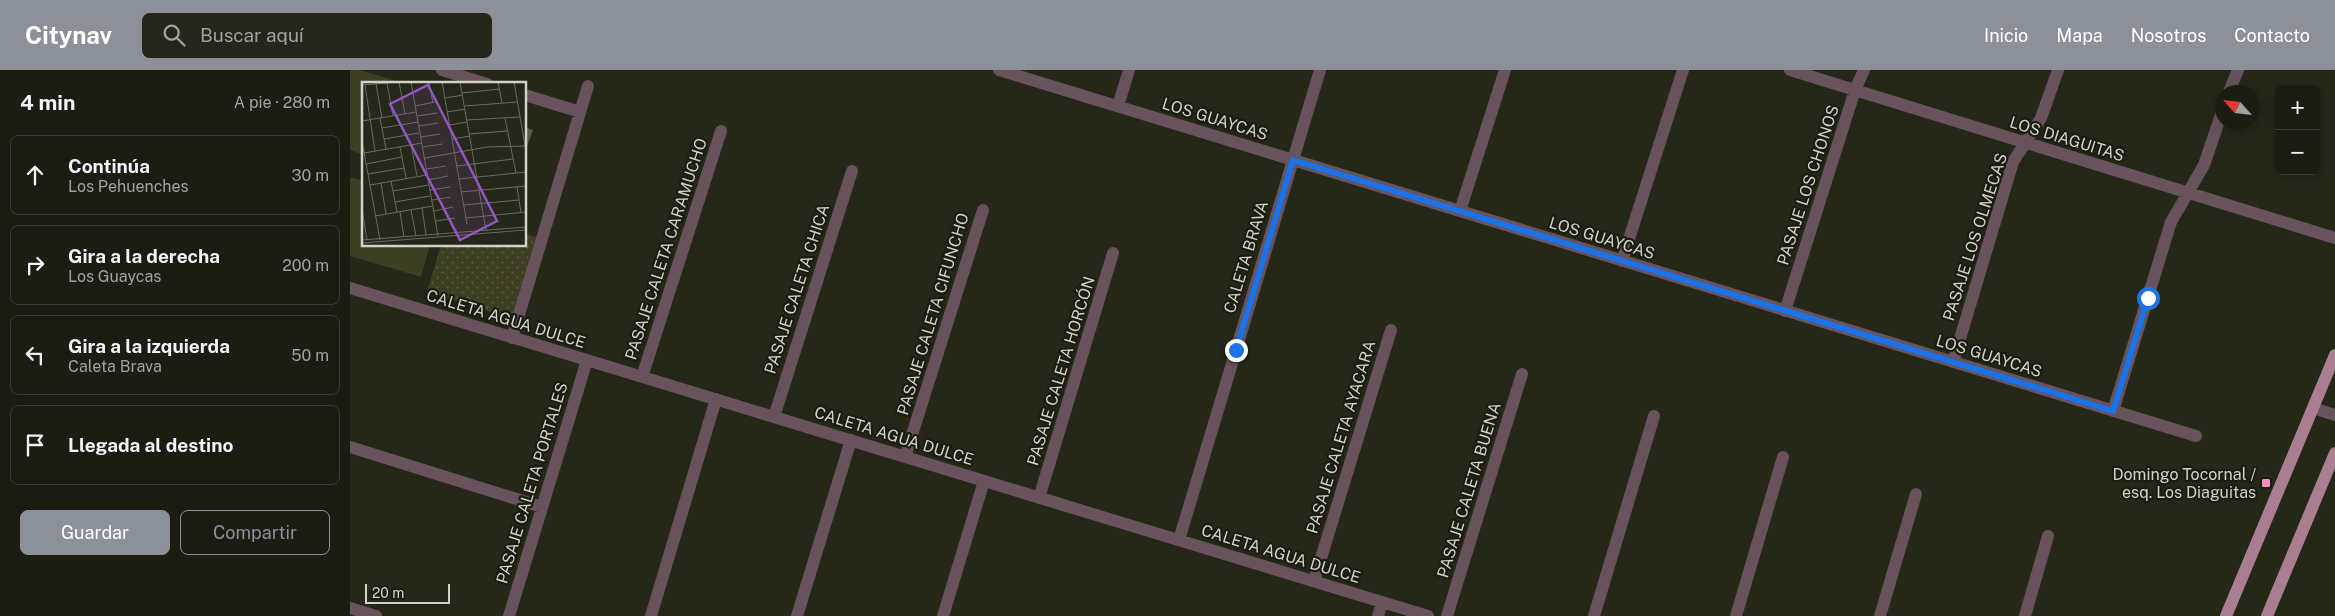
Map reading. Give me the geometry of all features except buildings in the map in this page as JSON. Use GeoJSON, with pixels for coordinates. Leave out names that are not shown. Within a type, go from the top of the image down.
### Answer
{"type":"FeatureCollection","features":[{"type":"Feature","properties":{"kind":"main road"},"geometry":{"type":"LineString","coordinates":[[2226,616],[2335,354]]}},
{"type":"Feature","properties":{"kind":"main road"},"geometry":{"type":"LineString","coordinates":[[2267,616],[2335,453]]}},
{"type":"Feature","properties":{"kind":"street"},"geometry":{"type":"LineString","coordinates":[[442,70],[481,82]]}},
{"type":"Feature","properties":{"kind":"street","name":"LOS GUAYCAS"},"geometry":{"type":"LineString","coordinates":[[999,70],[2196,436]]}},
{"type":"Feature","properties":{"kind":"street"},"geometry":{"type":"LineString","coordinates":[[1118,106],[1129,70]]}},
{"type":"Feature","properties":{"kind":"street","name":"CALETA BRAVA"},"geometry":{"type":"LineString","coordinates":[[1178,540],[1320,70]]}},
{"type":"Feature","properties":{"kind":"street"},"geometry":{"type":"LineString","coordinates":[[1460,211],[1505,70]]}},
{"type":"Feature","properties":{"kind":"street"},"geometry":{"type":"LineString","coordinates":[[1622,261],[1683,70]]}},
{"type":"Feature","properties":{"kind":"street","name":"LOS DIAGUITAS"},"geometry":{"type":"LineString","coordinates":[[1790,70],[2335,238]]}},
{"type":"Feature","properties":{"kind":"street","name":"PASAJE LOS CHONOS"},"geometry":{"type":"LineString","coordinates":[[1785,311],[1864,70]]}},
{"type":"Feature","properties":{"kind":"street","name":"PASAJE LOS OLMECAS"},"geometry":{"type":"LineString","coordinates":[[1953,362],[2013,162],[2041,118],[2058,70]]}},
{"type":"Feature","properties":{"kind":"street"},"geometry":{"type":"LineString","coordinates":[[2232,85],[2238,70]]}},
{"type":"Feature","properties":{"kind":"street"},"geometry":{"type":"LineString","coordinates":[[512,338],[588,86]]}},
{"type":"Feature","properties":{"kind":"street"},"geometry":{"type":"LineString","coordinates":[[526,95],[580,112]]}},
{"type":"Feature","properties":{"kind":"street"},"geometry":{"type":"LineString","coordinates":[[2113,411],[2171,222],[2204,165],[2216,130]]}},
{"type":"Feature","properties":{"kind":"street","name":"PASAJE CALETA CARAMUCHO"},"geometry":{"type":"LineString","coordinates":[[642,377],[721,131]]}},
{"type":"Feature","properties":{"kind":"street","name":"PASAJE CALETA CHICA"},"geometry":{"type":"LineString","coordinates":[[774,417],[852,171]]}},
{"type":"Feature","properties":{"kind":"street","name":"PASAJE CALETA CIFUNCHO"},"geometry":{"type":"LineString","coordinates":[[905,457],[983,210]]}},
{"type":"Feature","properties":{"kind":"street","name":"PASAJE CALETA HORCÓN"},"geometry":{"type":"LineString","coordinates":[[1039,498],[1113,253]]}},
{"type":"Feature","properties":{"kind":"street","name":"CALETA AGUA DULCE"},"geometry":{"type":"LineString","coordinates":[[350,288],[1428,616]]}},
{"type":"Feature","properties":{"kind":"street","name":"PASAJE CALETA AYACARA"},"geometry":{"type":"LineString","coordinates":[[1314,581],[1390,330]]}},
{"type":"Feature","properties":{"kind":"street","name":"PASAJE CALETA PORTALES"},"geometry":{"type":"LineString","coordinates":[[509,616],[587,360]]}},
{"type":"Feature","properties":{"kind":"street","name":"PASAJE CALETA BUENA"},"geometry":{"type":"LineString","coordinates":[[1447,616],[1522,374]]}},
{"type":"Feature","properties":{"kind":"street"},"geometry":{"type":"LineString","coordinates":[[651,616],[716,399]]}},
{"type":"Feature","properties":{"kind":"street"},"geometry":{"type":"LineString","coordinates":[[2313,408],[2335,415]]}},
{"type":"Feature","properties":{"kind":"street"},"geometry":{"type":"LineString","coordinates":[[1594,616],[1654,416]]}},
{"type":"Feature","properties":{"kind":"street"},"geometry":{"type":"LineString","coordinates":[[797,616],[851,440]]}},
{"type":"Feature","properties":{"kind":"street"},"geometry":{"type":"LineString","coordinates":[[350,447],[542,507]]}},
{"type":"Feature","properties":{"kind":"street"},"geometry":{"type":"LineString","coordinates":[[1736,616],[1783,457]]}},
{"type":"Feature","properties":{"kind":"street"},"geometry":{"type":"LineString","coordinates":[[943,616],[984,481]]}},
{"type":"Feature","properties":{"kind":"street"},"geometry":{"type":"LineString","coordinates":[[1880,616],[1916,494]]}},
{"type":"Feature","properties":{"kind":"street"},"geometry":{"type":"LineString","coordinates":[[2025,616],[2048,536]]}},
{"type":"Feature","properties":{"kind":"street"},"geometry":{"type":"LineString","coordinates":[[1378,616],[1382,602]]}},
{"type":"Feature","properties":{"kind":"street"},"geometry":{"type":"LineString","coordinates":[[350,608],[376,616]]}},
{"type":"Feature","properties":{"kind":"green space"},"geometry":{"type":"Polygon","coordinates":[[[350,70],[360,70],[399,82],[362,82],[362,154],[350,150],[350,70]]]}},
{"type":"Feature","properties":{"kind":"green space"},"geometry":{"type":"Polygon","coordinates":[[[350,177],[362,180],[362,246],[430,246],[421,277],[350,256],[350,177]]]}},
{"type":"Feature","properties":{"kind":"green space"},"geometry":{"type":"Polygon","coordinates":[[[526,234],[536,237],[513,319],[427,292],[441,246],[526,246],[526,234]]]}},
{"type":"Feature","properties":{"kind":"place","name":"Domingo Tocornal / esq. Los Diaguitas"},"geometry":{"type":"Point","coordinates":[2266,483]}},
{"type":"Feature","properties":{"kind":"route"},"geometry":{"type":"LineString","coordinates":[[1236,350],[1293,160],[2113,411],[2148,298]]}}]}
